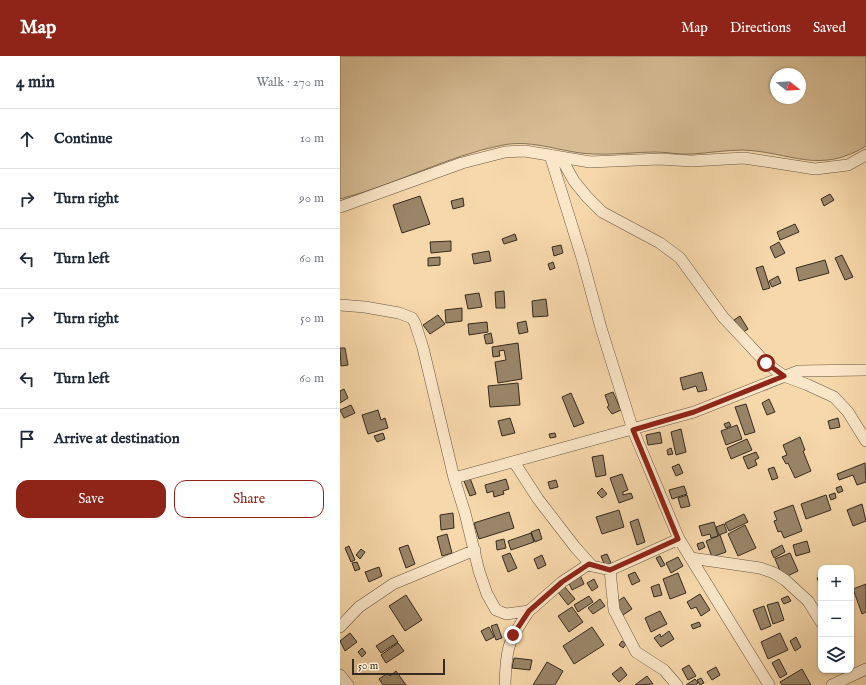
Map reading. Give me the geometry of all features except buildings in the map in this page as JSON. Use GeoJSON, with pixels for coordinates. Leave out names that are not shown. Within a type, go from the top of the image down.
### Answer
{"type":"FeatureCollection","features":[{"type":"Feature","properties":{"kind":"street"},"geometry":{"type":"LineString","coordinates":[[340,207],[462,162],[512,152],[524,151],[590,162],[653,159],[691,161],[744,158],[815,169],[848,164],[866,155]]}},
{"type":"Feature","properties":{"kind":"street"},"geometry":{"type":"LineString","coordinates":[[550,155],[582,258],[600,328],[633,430],[678,539],[769,685]]}},
{"type":"Feature","properties":{"kind":"street"},"geometry":{"type":"LineString","coordinates":[[561,158],[574,181],[602,212],[660,243],[680,258],[723,317],[766,363],[784,376],[834,397],[848,412],[866,441]]}},
{"type":"Feature","properties":{"kind":"street"},"geometry":{"type":"LineString","coordinates":[[340,305],[365,307],[399,313],[412,318],[423,348],[454,478],[487,594],[496,610],[506,614],[529,611]]}},
{"type":"Feature","properties":{"kind":"street"},"geometry":{"type":"LineString","coordinates":[[454,478],[514,462],[558,448],[633,430],[694,412],[798,371],[866,370]]}},
{"type":"Feature","properties":{"kind":"street"},"geometry":{"type":"LineString","coordinates":[[514,462],[538,499],[589,564],[610,570],[678,539]]}},
{"type":"Feature","properties":{"kind":"street"},"geometry":{"type":"LineString","coordinates":[[340,627],[359,607],[393,584],[475,550]]}},
{"type":"Feature","properties":{"kind":"street"},"geometry":{"type":"LineString","coordinates":[[691,558],[760,568],[774,573],[785,580],[808,601],[818,617]]}},
{"type":"Feature","properties":{"kind":"street"},"geometry":{"type":"LineString","coordinates":[[506,685],[506,654],[509,644],[529,611],[562,582],[589,564]]}},
{"type":"Feature","properties":{"kind":"street"},"geometry":{"type":"LineString","coordinates":[[610,570],[614,610],[636,652],[664,670],[677,685]]}},
{"type":"Feature","properties":{"kind":"street"},"geometry":{"type":"LineString","coordinates":[[832,685],[845,675],[866,669]]}},
{"type":"Feature","properties":{"kind":"street"},"geometry":{"type":"LineString","coordinates":[[340,675],[348,685]]}},
{"type":"Feature","properties":{"kind":"street"},"geometry":{"type":"LineString","coordinates":[[845,675],[858,685]]}},
{"type":"Feature","properties":{"kind":"shaded area"},"geometry":{"type":"Polygon","coordinates":[[[340,56],[866,56],[866,146],[849,155],[819,161],[743,150],[688,154],[656,152],[593,154],[537,145],[514,144],[503,145],[461,156],[361,193],[340,199],[340,56]]]}},
{"type":"Feature","properties":{"kind":"route"},"geometry":{"type":"LineString","coordinates":[[513,635],[529,611],[562,582],[589,564],[605,570],[610,570],[678,539],[633,430],[694,412],[751,391],[784,376],[766,363]]}}]}
